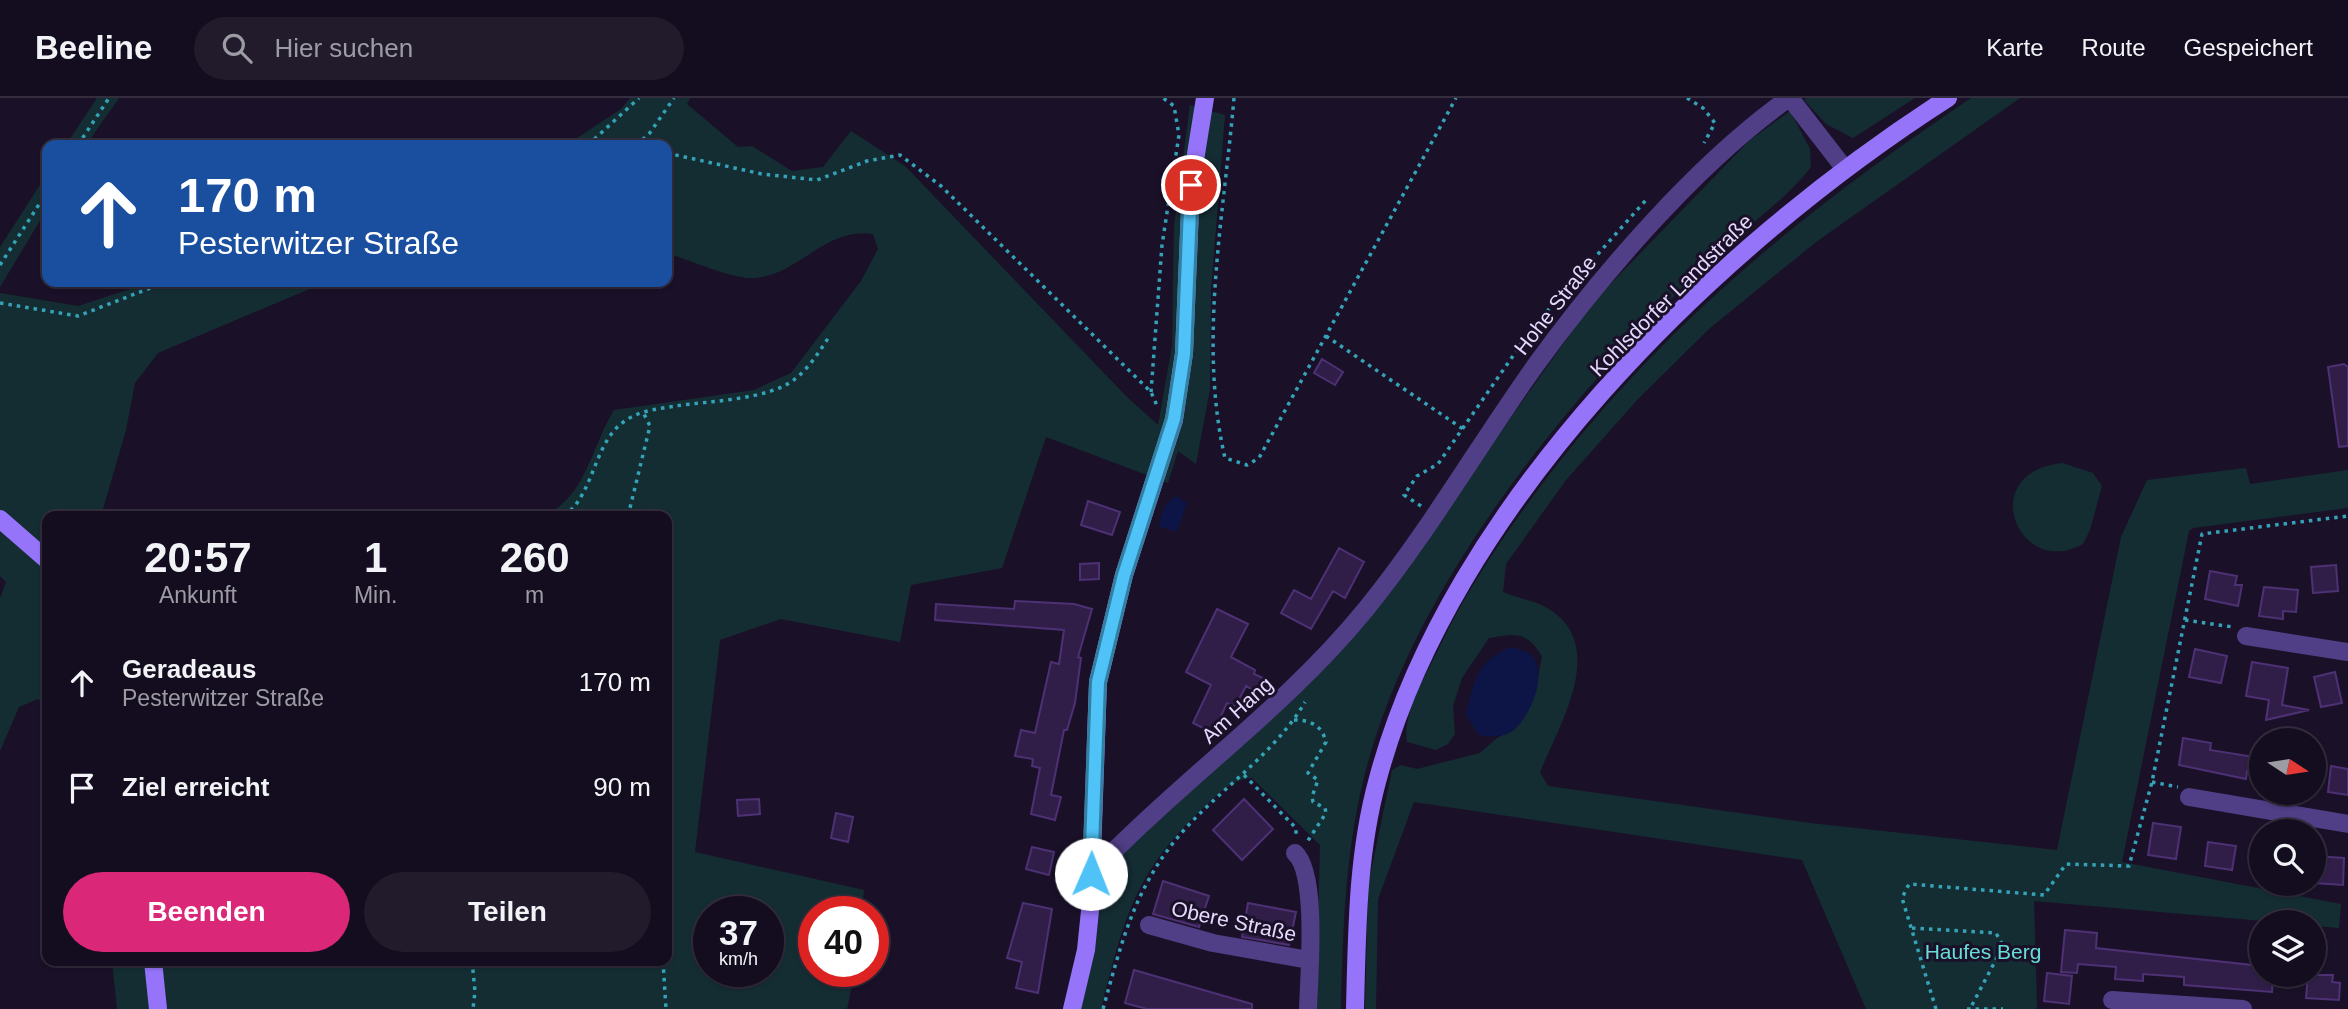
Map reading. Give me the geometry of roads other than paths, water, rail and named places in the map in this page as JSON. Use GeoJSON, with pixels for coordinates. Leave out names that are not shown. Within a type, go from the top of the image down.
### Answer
{"type":"FeatureCollection","features":[{"type":"Feature","properties":{"kind":"street"},"geometry":{"type":"LineString","coordinates":[[1072,1009],[1086,950],[1092,855],[1094,736],[1101,670],[1124,575],[1169,439],[1184,354],[1191,185],[1205,98]]}},
{"type":"Feature","properties":{"kind":"street","name":"Hohe Straße"},"geometry":{"type":"LineString","coordinates":[[1394,573],[1534,368],[1587,296],[1736,140],[1789,98],[1845,169]]}},
{"type":"Feature","properties":{"kind":"street","name":"Kohlsdorfer Landstraße"},"geometry":{"type":"LineString","coordinates":[[1354,1009],[1358,888],[1377,783],[1408,691],[1454,597],[1519,496],[1593,404],[1665,327],[1758,240],[1845,169],[1948,98]]}},
{"type":"Feature","properties":{"kind":"street"},"geometry":{"type":"LineString","coordinates":[[0,519],[42,557]]}},
{"type":"Feature","properties":{"kind":"street","name":"Am Hang"},"geometry":{"type":"LineString","coordinates":[[1092,855],[1106,856],[1118,847],[1265,717],[1319,665],[1394,573]]}},
{"type":"Feature","properties":{"kind":"street"},"geometry":{"type":"LineString","coordinates":[[2246,636],[2348,652]]}},
{"type":"Feature","properties":{"kind":"street"},"geometry":{"type":"LineString","coordinates":[[2189,797],[2348,824]]}},
{"type":"Feature","properties":{"kind":"street","name":"Obere Straße"},"geometry":{"type":"LineString","coordinates":[[1295,853],[1304,861],[1309,883],[1308,1009]]}},
{"type":"Feature","properties":{"kind":"street","name":"Obere Straße"},"geometry":{"type":"LineString","coordinates":[[1149,925],[1213,943],[1309,960]]}},
{"type":"Feature","properties":{"kind":"street"},"geometry":{"type":"LineString","coordinates":[[154,966],[158,1009]]}},
{"type":"Feature","properties":{"kind":"street"},"geometry":{"type":"LineString","coordinates":[[2112,1000],[2243,1009]]}},
{"type":"Feature","properties":{"kind":"park label","name":"Haufes Berg"},"geometry":{"type":"Point","coordinates":[1983,951]}}]}
